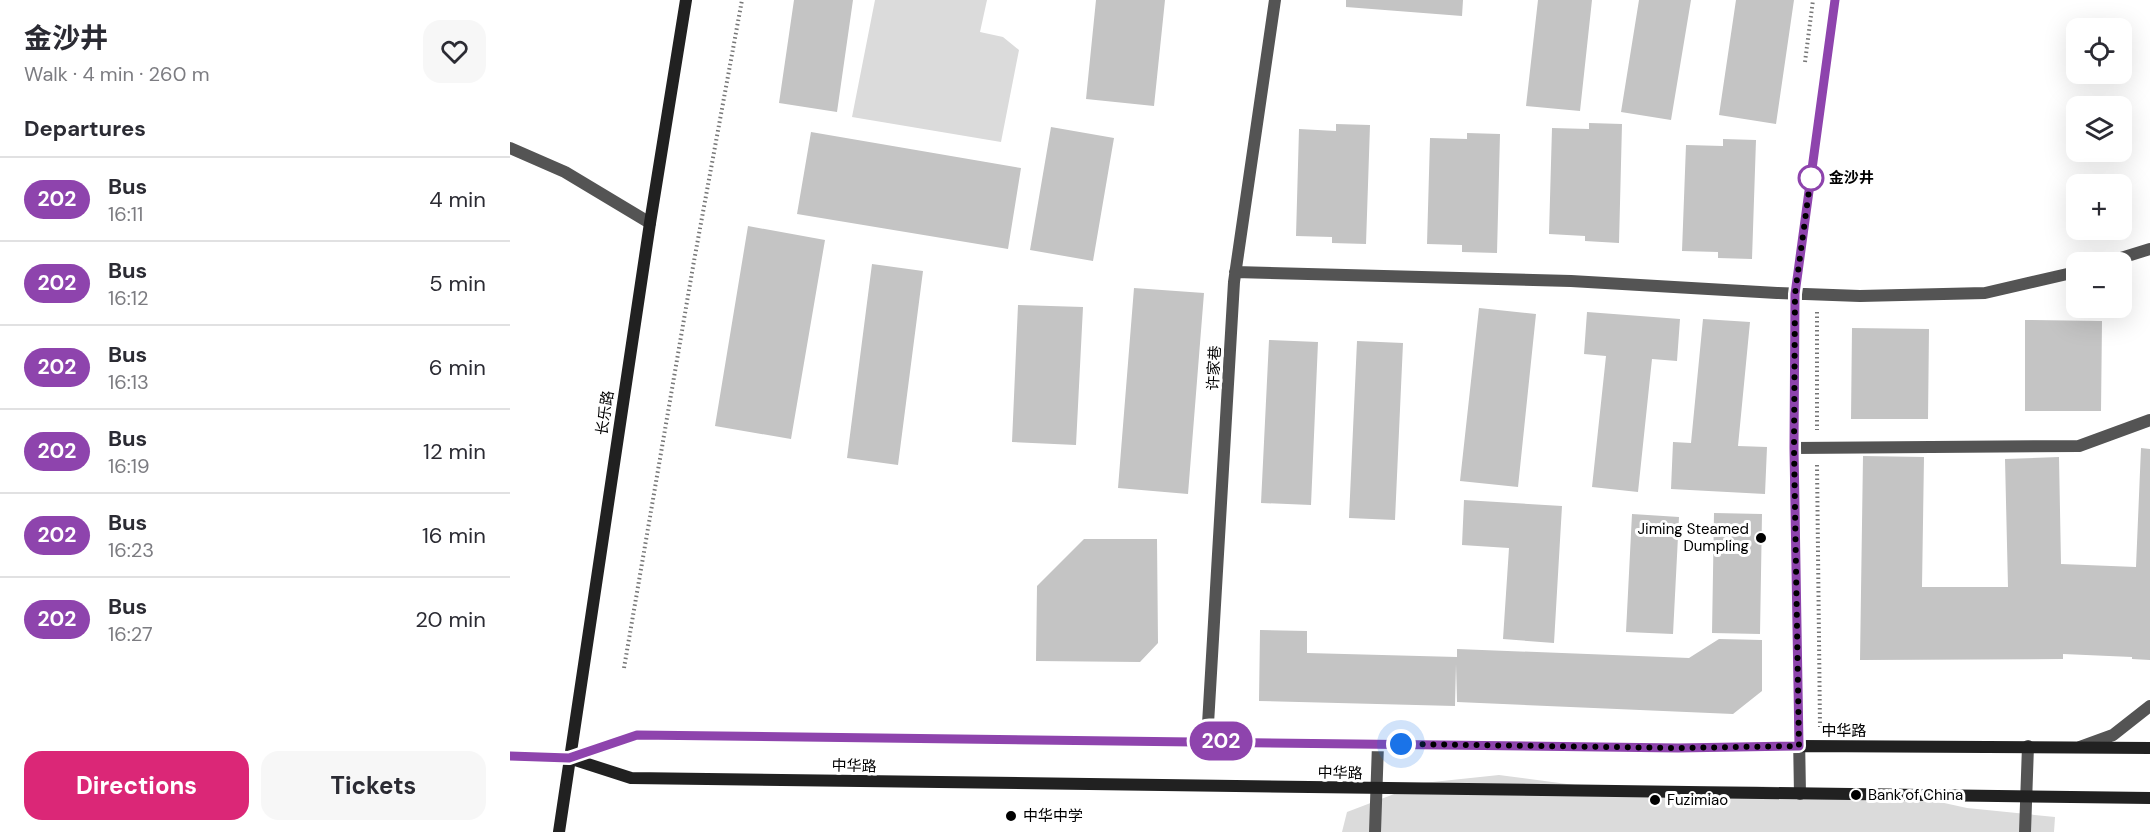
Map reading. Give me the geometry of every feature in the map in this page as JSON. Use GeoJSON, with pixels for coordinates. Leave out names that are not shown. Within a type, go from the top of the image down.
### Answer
{"type":"FeatureCollection","features":[{"type":"Feature","properties":{"kind":"main road","name":"长乐路"},"geometry":{"type":"LineString","coordinates":[[559,832],[650,223],[686,0]]}},
{"type":"Feature","properties":{"kind":"main road","name":"中华路"},"geometry":{"type":"LineString","coordinates":[[569,758],[637,735],[1678,748],[1799,746],[2150,748]]}},
{"type":"Feature","properties":{"kind":"main road","name":"中华路"},"geometry":{"type":"LineString","coordinates":[[510,756],[569,758],[631,778],[2150,798]]}},
{"type":"Feature","properties":{"kind":"street","name":"许家巷"},"geometry":{"type":"LineString","coordinates":[[1207,741],[1235,272],[1275,0]]}},
{"type":"Feature","properties":{"kind":"street"},"geometry":{"type":"LineString","coordinates":[[1800,794],[1794,448],[1795,294],[1835,0]]}},
{"type":"Feature","properties":{"kind":"street"},"geometry":{"type":"LineString","coordinates":[[510,148],[565,172],[650,223]]}},
{"type":"Feature","properties":{"kind":"street"},"geometry":{"type":"LineString","coordinates":[[2132,255],[2150,249]]}},
{"type":"Feature","properties":{"kind":"street"},"geometry":{"type":"LineString","coordinates":[[1235,272],[1571,280],[1817,295],[1985,293],[2066,274]]}},
{"type":"Feature","properties":{"kind":"street"},"geometry":{"type":"LineString","coordinates":[[1794,448],[2079,446],[2150,420]]}},
{"type":"Feature","properties":{"kind":"street"},"geometry":{"type":"LineString","coordinates":[[2079,747],[2113,735],[2150,706]]}},
{"type":"Feature","properties":{"kind":"street"},"geometry":{"type":"LineString","coordinates":[[1375,832],[1378,744]]}},
{"type":"Feature","properties":{"kind":"street"},"geometry":{"type":"LineString","coordinates":[[2025,832],[2028,746]]}},
{"type":"Feature","properties":{"kind":"path"},"geometry":{"type":"LineString","coordinates":[[624,668],[694,261],[742,0]]}},
{"type":"Feature","properties":{"kind":"path"},"geometry":{"type":"LineString","coordinates":[[1817,295],[1820,734]]}},
{"type":"Feature","properties":{"kind":"shaded area"},"geometry":{"type":"Polygon","coordinates":[[[875,0],[987,0],[980,32],[1003,37],[1019,50],[1001,142],[852,117],[875,0]]]}},
{"type":"Feature","properties":{"kind":"shaded area","name":"Fuzimiao"},"geometry":{"type":"Polygon","coordinates":[[[1499,775],[1597,788],[1756,786],[1894,792],[1967,808],[2055,817],[2054,832],[1342,832],[1347,812],[1423,783],[1499,775]]]}},
{"type":"Feature","properties":{"kind":"building"},"geometry":{"type":"Polygon","coordinates":[[[794,0],[853,0],[837,112],[779,103],[794,0]]]}},
{"type":"Feature","properties":{"kind":"building"},"geometry":{"type":"Polygon","coordinates":[[[1096,0],[1165,0],[1154,106],[1086,99],[1096,0]]]}},
{"type":"Feature","properties":{"kind":"building"},"geometry":{"type":"Polygon","coordinates":[[[1346,0],[1463,0],[1462,16],[1346,7],[1346,0]]]}},
{"type":"Feature","properties":{"kind":"building"},"geometry":{"type":"Polygon","coordinates":[[[1538,0],[1592,0],[1580,111],[1526,106],[1538,0]]]}},
{"type":"Feature","properties":{"kind":"building"},"geometry":{"type":"Polygon","coordinates":[[[1639,0],[1691,0],[1671,120],[1621,112],[1639,0]]]}},
{"type":"Feature","properties":{"kind":"building"},"geometry":{"type":"Polygon","coordinates":[[[1736,0],[1794,0],[1776,124],[1719,115],[1736,0]]]}},
{"type":"Feature","properties":{"kind":"building"},"geometry":{"type":"Polygon","coordinates":[[[1589,123],[1622,124],[1619,243],[1585,241],[1585,236],[1549,234],[1552,128],[1589,129],[1589,123]]]}},
{"type":"Feature","properties":{"kind":"building"},"geometry":{"type":"Polygon","coordinates":[[[1336,124],[1370,125],[1366,244],[1332,243],[1332,237],[1296,236],[1299,129],[1336,131],[1336,124]]]}},
{"type":"Feature","properties":{"kind":"building"},"geometry":{"type":"Polygon","coordinates":[[[1051,127],[1114,138],[1093,261],[1030,250],[1051,127]]]}},
{"type":"Feature","properties":{"kind":"building"},"geometry":{"type":"Polygon","coordinates":[[[811,132],[1021,168],[1008,249],[797,214],[811,132]]]}},
{"type":"Feature","properties":{"kind":"building"},"geometry":{"type":"Polygon","coordinates":[[[1467,133],[1500,134],[1497,253],[1462,252],[1462,245],[1427,244],[1430,138],[1467,139],[1467,133]]]}},
{"type":"Feature","properties":{"kind":"building"},"geometry":{"type":"Polygon","coordinates":[[[1723,139],[1756,140],[1752,259],[1718,258],[1718,252],[1682,251],[1686,145],[1723,146],[1723,139]]]}},
{"type":"Feature","properties":{"kind":"building"},"geometry":{"type":"Polygon","coordinates":[[[748,226],[825,240],[791,439],[715,426],[748,226]]]}},
{"type":"Feature","properties":{"kind":"building"},"geometry":{"type":"Polygon","coordinates":[[[872,264],[923,271],[898,465],[847,458],[872,264]]]}},
{"type":"Feature","properties":{"kind":"building"},"geometry":{"type":"Polygon","coordinates":[[[1134,288],[1204,293],[1188,494],[1118,488],[1134,288]]]}},
{"type":"Feature","properties":{"kind":"building"},"geometry":{"type":"Polygon","coordinates":[[[1018,305],[1083,307],[1076,445],[1012,442],[1018,305]]]}},
{"type":"Feature","properties":{"kind":"building"},"geometry":{"type":"Polygon","coordinates":[[[1479,308],[1536,314],[1518,487],[1460,481],[1479,308]]]}},
{"type":"Feature","properties":{"kind":"building"},"geometry":{"type":"Polygon","coordinates":[[[1587,312],[1680,319],[1677,361],[1652,359],[1638,492],[1592,487],[1606,356],[1584,354],[1587,312]]]}},
{"type":"Feature","properties":{"kind":"building"},"geometry":{"type":"Polygon","coordinates":[[[1703,319],[1750,322],[1738,446],[1767,447],[1765,494],[1671,489],[1673,442],[1691,443],[1703,319]]]}},
{"type":"Feature","properties":{"kind":"building"},"geometry":{"type":"Polygon","coordinates":[[[2025,320],[2102,321],[2101,411],[2025,411],[2025,320]]]}},
{"type":"Feature","properties":{"kind":"building"},"geometry":{"type":"Polygon","coordinates":[[[1852,328],[1929,329],[1928,419],[1851,419],[1852,328]]]}},
{"type":"Feature","properties":{"kind":"building"},"geometry":{"type":"Polygon","coordinates":[[[1269,340],[1318,342],[1311,505],[1261,503],[1269,340]]]}},
{"type":"Feature","properties":{"kind":"building"},"geometry":{"type":"Polygon","coordinates":[[[1357,341],[1403,343],[1395,520],[1349,518],[1357,341]]]}},
{"type":"Feature","properties":{"kind":"building"},"geometry":{"type":"Polygon","coordinates":[[[2141,448],[2150,449],[2150,660],[2063,654],[2063,659],[1860,660],[1863,456],[1924,457],[1922,587],[2008,587],[2005,459],[2059,457],[2061,564],[2136,567],[2141,448]]]}},
{"type":"Feature","properties":{"kind":"building"},"geometry":{"type":"Polygon","coordinates":[[[1464,500],[1562,506],[1554,643],[1503,639],[1509,548],[1462,545],[1464,500]]]}},
{"type":"Feature","properties":{"kind":"building"},"geometry":{"type":"Polygon","coordinates":[[[1714,513],[1762,514],[1760,634],[1712,633],[1714,513]]]}},
{"type":"Feature","properties":{"kind":"building"},"geometry":{"type":"Polygon","coordinates":[[[1632,514],[1679,517],[1673,634],[1626,632],[1632,514]]]}},
{"type":"Feature","properties":{"kind":"building"},"geometry":{"type":"Polygon","coordinates":[[[1084,539],[1157,539],[1158,643],[1140,662],[1036,661],[1037,586],[1084,539]]]}},
{"type":"Feature","properties":{"kind":"building"},"geometry":{"type":"Polygon","coordinates":[[[1260,630],[1307,631],[1307,653],[1457,657],[1457,649],[1689,658],[1719,639],[1762,640],[1762,691],[1733,714],[1457,702],[1456,664],[1455,706],[1259,701],[1260,630]]]}},
{"type":"Feature","properties":{"kind":"bus line","name":"202"},"geometry":{"type":"LineString","coordinates":[[510,756],[569,758],[637,735],[1678,748],[1799,746],[1794,448],[1795,294],[1835,0]]}},
{"type":"Feature","properties":{"kind":"place","name":"金沙井"},"geometry":{"type":"Point","coordinates":[1811,178]}},
{"type":"Feature","properties":{"kind":"place","name":"Jiming Steamed Dumpling"},"geometry":{"type":"Point","coordinates":[1761,538]}},
{"type":"Feature","properties":{"kind":"place","name":"Bank of China"},"geometry":{"type":"Point","coordinates":[1856,795]}},
{"type":"Feature","properties":{"kind":"place","name":"Fuzimiao"},"geometry":{"type":"Point","coordinates":[1655,800]}},
{"type":"Feature","properties":{"kind":"place","name":"中华中学"},"geometry":{"type":"Point","coordinates":[1011,816]}},
{"type":"Feature","properties":{"kind":"route"},"geometry":{"type":"LineString","coordinates":[[1401,744],[1678,748],[1799,746],[1794,448],[1795,294],[1811,176],[1811,178]]}}]}
